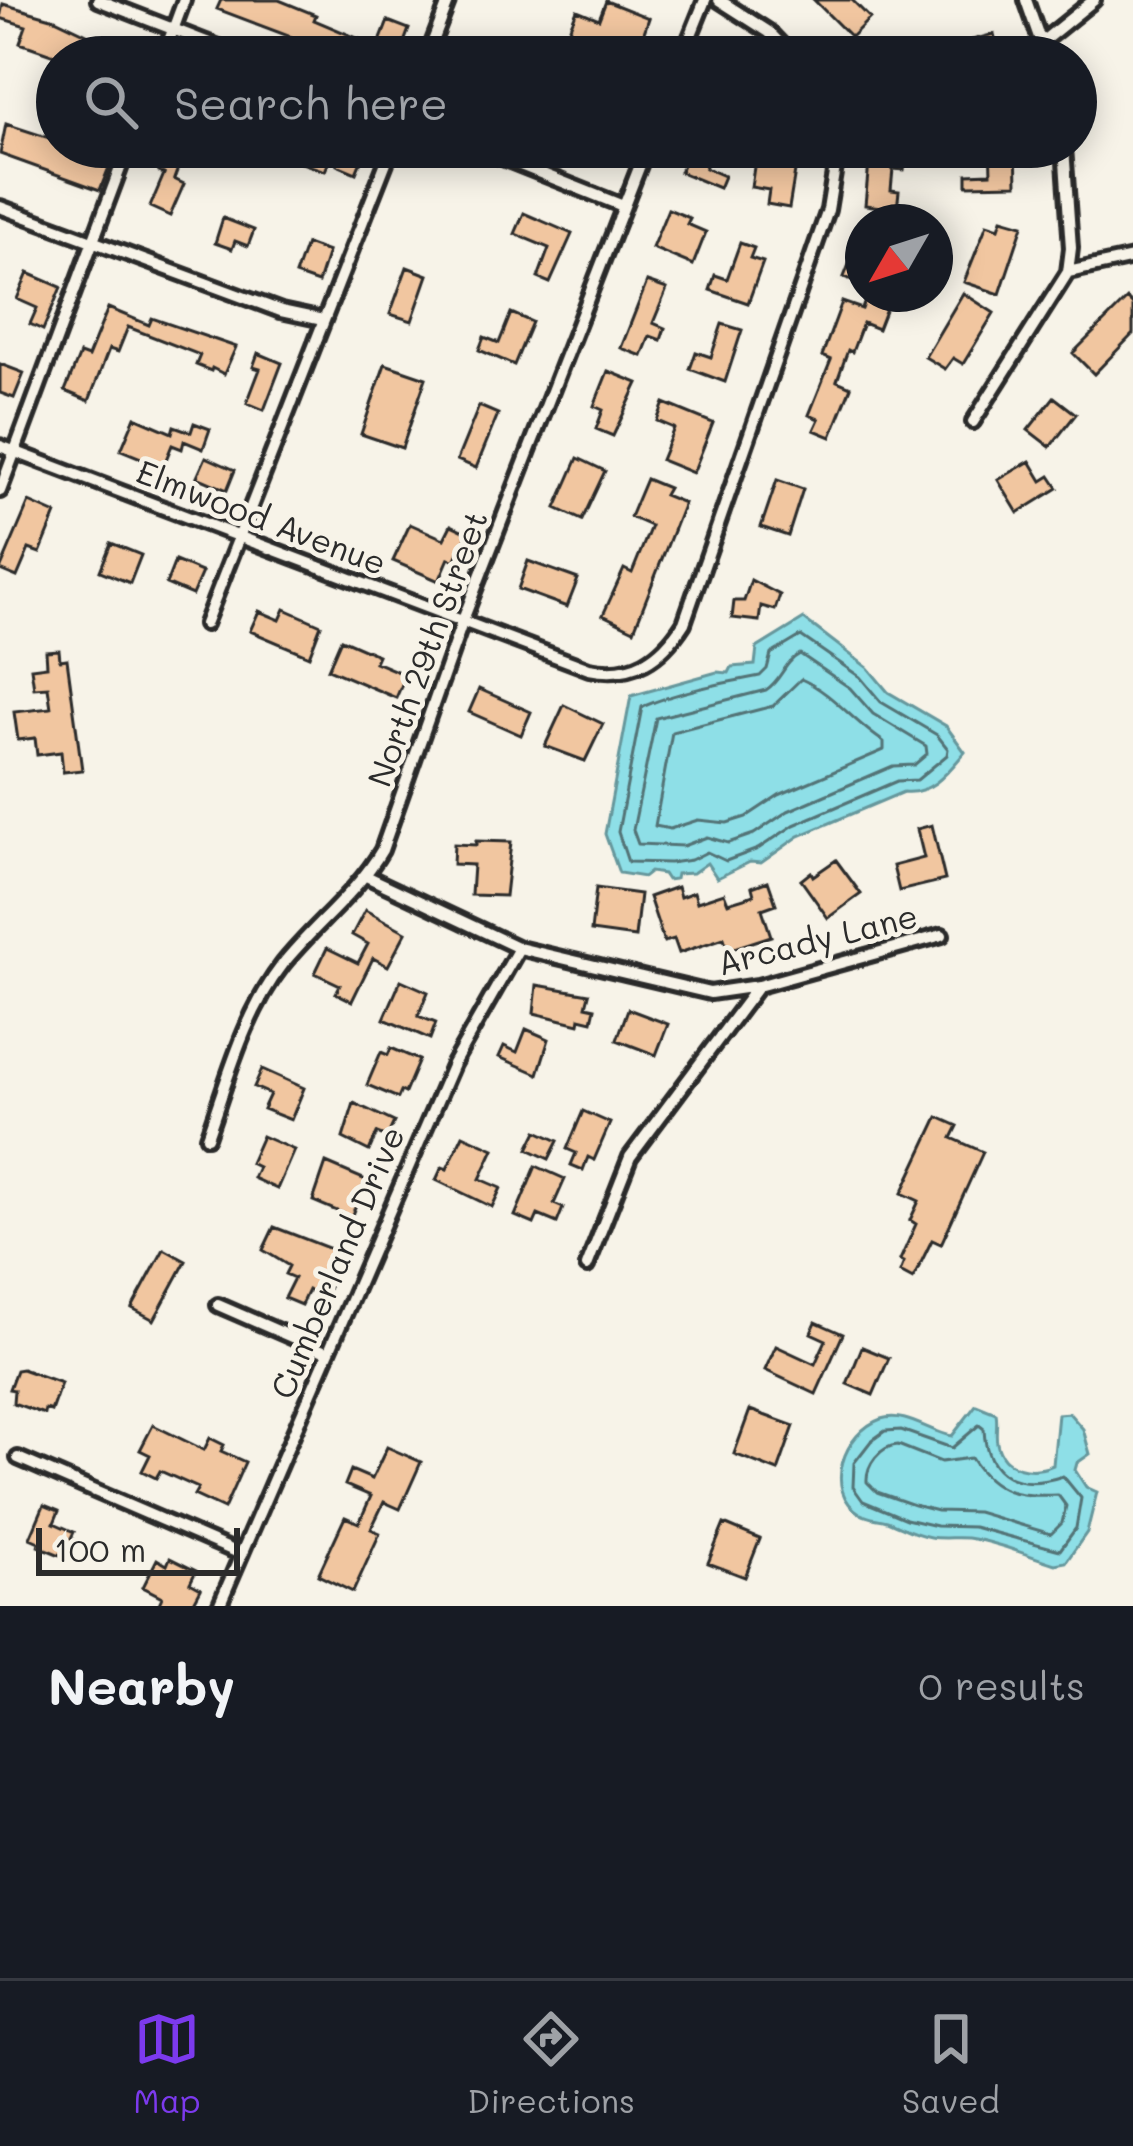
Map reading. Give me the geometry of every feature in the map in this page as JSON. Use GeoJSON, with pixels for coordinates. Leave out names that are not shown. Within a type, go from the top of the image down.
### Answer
{"type":"FeatureCollection","features":[{"type":"Feature","properties":{"kind":"street"},"geometry":{"type":"LineString","coordinates":[[98,0],[191,36]]}},
{"type":"Feature","properties":{"kind":"street"},"geometry":{"type":"LineString","coordinates":[[170,36],[184,0]]}},
{"type":"Feature","properties":{"kind":"street"},"geometry":{"type":"LineString","coordinates":[[435,36],[449,0]]}},
{"type":"Feature","properties":{"kind":"street"},"geometry":{"type":"LineString","coordinates":[[690,36],[705,0]]}},
{"type":"Feature","properties":{"kind":"street"},"geometry":{"type":"LineString","coordinates":[[719,0],[773,36]]}},
{"type":"Feature","properties":{"kind":"street"},"geometry":{"type":"LineString","coordinates":[[1026,0],[1040,36]]}},
{"type":"Feature","properties":{"kind":"street"},"geometry":{"type":"LineString","coordinates":[[1049,36],[1094,0]]}},
{"type":"Feature","properties":{"kind":"street"},"geometry":{"type":"LineString","coordinates":[[0,491],[120,168]]}},
{"type":"Feature","properties":{"kind":"street"},"geometry":{"type":"LineString","coordinates":[[205,624],[384,168]]}},
{"type":"Feature","properties":{"kind":"street"},"geometry":{"type":"LineString","coordinates":[[528,168],[623,206]]}},
{"type":"Feature","properties":{"kind":"street","name":"North 29th Street"},"geometry":{"type":"LineString","coordinates":[[207,1138],[252,1012],[281,967],[366,876],[382,850],[463,620],[638,168]]}},
{"type":"Feature","properties":{"kind":"street","name":"Elmwood Avenue"},"geometry":{"type":"LineString","coordinates":[[0,446],[589,669],[605,672],[642,666],[669,646],[684,623],[828,210],[835,168]]}},
{"type":"Feature","properties":{"kind":"street"},"geometry":{"type":"LineString","coordinates":[[973,422],[1068,272],[1065,168]]}},
{"type":"Feature","properties":{"kind":"street"},"geometry":{"type":"LineString","coordinates":[[0,207],[281,311],[322,320]]}},
{"type":"Feature","properties":{"kind":"street"},"geometry":{"type":"LineString","coordinates":[[1068,272],[1133,258]]}},
{"type":"Feature","properties":{"kind":"street","name":"Arcady Lane"},"geometry":{"type":"LineString","coordinates":[[366,876],[519,948],[710,993],[758,986],[941,935]]}},
{"type":"Feature","properties":{"kind":"street","name":"Cumberland Drive"},"geometry":{"type":"LineString","coordinates":[[219,1606],[453,1064],[519,948]]}},
{"type":"Feature","properties":{"kind":"street"},"geometry":{"type":"LineString","coordinates":[[587,1266],[631,1157],[758,986]]}},
{"type":"Feature","properties":{"kind":"street"},"geometry":{"type":"LineString","coordinates":[[218,1306],[326,1352]]}},
{"type":"Feature","properties":{"kind":"street"},"geometry":{"type":"LineString","coordinates":[[18,1458],[241,1554]]}},
{"type":"Feature","properties":{"kind":"water"},"geometry":{"type":"Polygon","coordinates":[[[804,619],[868,668],[888,692],[946,726],[965,752],[931,786],[903,792],[799,836],[761,863],[750,862],[717,878],[707,863],[693,873],[667,880],[663,874],[650,872],[644,877],[619,873],[605,834],[631,696],[717,672],[729,673],[732,667],[755,665],[757,648],[804,619]]]}},
{"type":"Feature","properties":{"kind":"water"},"geometry":{"type":"Polygon","coordinates":[[[976,1405],[996,1413],[1000,1452],[1019,1468],[1053,1465],[1058,1414],[1069,1413],[1083,1429],[1090,1454],[1075,1470],[1086,1487],[1097,1492],[1087,1532],[1066,1562],[1055,1564],[978,1540],[924,1536],[864,1516],[849,1504],[842,1491],[842,1463],[868,1426],[899,1418],[952,1436],[976,1405]]]}},
{"type":"Feature","properties":{"kind":"building"},"geometry":{"type":"Polygon","coordinates":[[[221,0],[279,0],[352,36],[288,36],[217,9],[221,0]]]}},
{"type":"Feature","properties":{"kind":"building"},"geometry":{"type":"Polygon","coordinates":[[[814,0],[852,0],[870,18],[850,36],[814,0]]]}},
{"type":"Feature","properties":{"kind":"building"},"geometry":{"type":"Polygon","coordinates":[[[606,1],[649,18],[643,36],[566,36],[577,10],[599,19],[606,1]]]}},
{"type":"Feature","properties":{"kind":"building"},"geometry":{"type":"Polygon","coordinates":[[[3,4],[55,19],[91,36],[36,36],[36,49],[20,43],[26,26],[0,18],[3,4]]]}},
{"type":"Feature","properties":{"kind":"building"},"geometry":{"type":"Polygon","coordinates":[[[388,21],[409,29],[406,36],[382,36],[388,21]]]}},
{"type":"Feature","properties":{"kind":"building"},"geometry":{"type":"Polygon","coordinates":[[[6,124],[36,134],[36,167],[0,154],[6,124]]]}},
{"type":"Feature","properties":{"kind":"building"},"geometry":{"type":"Polygon","coordinates":[[[39,168],[109,168],[100,190],[39,168]]]}},
{"type":"Feature","properties":{"kind":"building"},"geometry":{"type":"Polygon","coordinates":[[[160,168],[178,168],[174,179],[184,184],[170,216],[150,207],[164,174],[160,168]]]}},
{"type":"Feature","properties":{"kind":"building"},"geometry":{"type":"Polygon","coordinates":[[[682,168],[705,168],[724,176],[719,188],[680,172],[682,168]]]}},
{"type":"Feature","properties":{"kind":"building"},"geometry":{"type":"Polygon","coordinates":[[[754,168],[796,168],[789,208],[767,204],[769,190],[751,187],[754,168]]]}},
{"type":"Feature","properties":{"kind":"building"},"geometry":{"type":"Polygon","coordinates":[[[868,168],[904,168],[893,169],[891,190],[899,191],[898,204],[865,204],[868,168]]]}},
{"type":"Feature","properties":{"kind":"building"},"geometry":{"type":"Polygon","coordinates":[[[991,168],[1017,168],[1017,184],[967,185],[967,174],[991,173],[991,168]]]}},
{"type":"Feature","properties":{"kind":"building"},"geometry":{"type":"Polygon","coordinates":[[[668,209],[690,218],[687,224],[706,232],[693,265],[652,248],[668,209]]]}},
{"type":"Feature","properties":{"kind":"building"},"geometry":{"type":"Polygon","coordinates":[[[524,213],[572,234],[550,283],[538,278],[549,248],[515,234],[524,213]]]}},
{"type":"Feature","properties":{"kind":"building"},"geometry":{"type":"Polygon","coordinates":[[[223,218],[254,230],[248,246],[235,241],[232,249],[215,243],[223,218]]]}},
{"type":"Feature","properties":{"kind":"building"},"geometry":{"type":"Polygon","coordinates":[[[1002,219],[1023,225],[1000,294],[964,282],[987,224],[999,228],[1002,219]]]}},
{"type":"Feature","properties":{"kind":"building"},"geometry":{"type":"Polygon","coordinates":[[[740,243],[754,248],[750,258],[763,262],[748,303],[710,290],[715,275],[727,279],[740,243]]]}},
{"type":"Feature","properties":{"kind":"building"},"geometry":{"type":"Polygon","coordinates":[[[306,244],[328,252],[318,283],[295,275],[306,244]]]}},
{"type":"Feature","properties":{"kind":"building"},"geometry":{"type":"Polygon","coordinates":[[[407,267],[428,275],[412,321],[390,314],[407,267]]]}},
{"type":"Feature","properties":{"kind":"building"},"geometry":{"type":"Polygon","coordinates":[[[28,273],[61,287],[43,330],[30,324],[37,308],[17,299],[28,273]]]}},
{"type":"Feature","properties":{"kind":"building"},"geometry":{"type":"Polygon","coordinates":[[[647,282],[667,289],[653,323],[665,328],[661,340],[650,336],[642,356],[621,348],[647,282]]]}},
{"type":"Feature","properties":{"kind":"building"},"geometry":{"type":"Polygon","coordinates":[[[963,293],[994,313],[963,364],[953,358],[945,369],[925,357],[963,293]]]}},
{"type":"Feature","properties":{"kind":"building"},"geometry":{"type":"Polygon","coordinates":[[[1127,299],[1133,305],[1133,334],[1094,374],[1073,353],[1127,299]]]}},
{"type":"Feature","properties":{"kind":"building"},"geometry":{"type":"Polygon","coordinates":[[[842,302],[845,312],[885,312],[878,329],[863,323],[852,352],[848,350],[837,381],[851,387],[831,437],[814,430],[819,419],[809,415],[831,360],[822,356],[842,302]]]}},
{"type":"Feature","properties":{"kind":"building"},"geometry":{"type":"Polygon","coordinates":[[[108,308],[149,325],[152,318],[236,347],[224,374],[196,365],[200,355],[128,327],[118,352],[109,349],[89,401],[65,391],[80,354],[88,357],[108,308]]]}},
{"type":"Feature","properties":{"kind":"building"},"geometry":{"type":"Polygon","coordinates":[[[511,313],[532,322],[514,365],[479,350],[484,337],[499,343],[511,313]]]}},
{"type":"Feature","properties":{"kind":"building"},"geometry":{"type":"Polygon","coordinates":[[[722,324],[742,330],[725,382],[690,369],[696,352],[711,357],[722,324]]]}},
{"type":"Feature","properties":{"kind":"building"},"geometry":{"type":"Polygon","coordinates":[[[258,353],[282,363],[264,410],[247,403],[260,369],[253,367],[258,353]]]}},
{"type":"Feature","properties":{"kind":"building"},"geometry":{"type":"Polygon","coordinates":[[[0,364],[24,373],[14,398],[0,393],[0,364]]]}},
{"type":"Feature","properties":{"kind":"building"},"geometry":{"type":"Polygon","coordinates":[[[385,364],[426,378],[402,448],[361,434],[385,364]]]}},
{"type":"Feature","properties":{"kind":"building"},"geometry":{"type":"Polygon","coordinates":[[[608,371],[638,383],[613,436],[596,429],[603,410],[594,406],[608,371]]]}},
{"type":"Feature","properties":{"kind":"building"},"geometry":{"type":"Polygon","coordinates":[[[1054,397],[1076,414],[1050,447],[1028,430],[1054,397]]]}},
{"type":"Feature","properties":{"kind":"building"},"geometry":{"type":"Polygon","coordinates":[[[664,403],[713,423],[693,473],[661,460],[674,428],[657,421],[664,403]]]}},
{"type":"Feature","properties":{"kind":"building"},"geometry":{"type":"Polygon","coordinates":[[[479,406],[498,414],[476,468],[457,460],[479,406]]]}},
{"type":"Feature","properties":{"kind":"building"},"geometry":{"type":"Polygon","coordinates":[[[135,417],[172,433],[174,426],[191,432],[194,423],[210,429],[203,449],[184,441],[182,449],[172,445],[163,467],[121,450],[135,417]]]}},
{"type":"Feature","properties":{"kind":"building"},"geometry":{"type":"Polygon","coordinates":[[[206,457],[235,470],[227,490],[197,477],[206,457]]]}},
{"type":"Feature","properties":{"kind":"building"},"geometry":{"type":"Polygon","coordinates":[[[578,458],[605,471],[582,520],[556,508],[578,458]]]}},
{"type":"Feature","properties":{"kind":"building"},"geometry":{"type":"Polygon","coordinates":[[[1030,461],[1042,481],[1050,476],[1058,488],[1018,513],[998,480],[1030,461]]]}},
{"type":"Feature","properties":{"kind":"building"},"geometry":{"type":"Polygon","coordinates":[[[646,479],[668,488],[664,495],[684,503],[634,630],[603,615],[624,569],[632,573],[651,526],[630,517],[646,479]]]}},
{"type":"Feature","properties":{"kind":"building"},"geometry":{"type":"Polygon","coordinates":[[[777,480],[803,489],[788,536],[761,527],[777,480]]]}},
{"type":"Feature","properties":{"kind":"building"},"geometry":{"type":"Polygon","coordinates":[[[29,502],[56,514],[40,553],[29,549],[17,577],[0,570],[29,502]]]}},
{"type":"Feature","properties":{"kind":"building"},"geometry":{"type":"Polygon","coordinates":[[[410,524],[444,539],[451,525],[468,533],[439,581],[393,561],[410,524]]]}},
{"type":"Feature","properties":{"kind":"building"},"geometry":{"type":"Polygon","coordinates":[[[111,543],[141,555],[130,583],[100,571],[111,543]]]}},
{"type":"Feature","properties":{"kind":"building"},"geometry":{"type":"Polygon","coordinates":[[[175,561],[202,572],[192,595],[166,584],[175,561]]]}},
{"type":"Feature","properties":{"kind":"building"},"geometry":{"type":"Polygon","coordinates":[[[528,561],[578,579],[567,607],[518,589],[528,561]]]}},
{"type":"Feature","properties":{"kind":"building"},"geometry":{"type":"Polygon","coordinates":[[[751,580],[780,595],[775,610],[761,606],[759,621],[732,618],[734,601],[744,601],[751,580]]]}},
{"type":"Feature","properties":{"kind":"building"},"geometry":{"type":"Polygon","coordinates":[[[285,609],[321,625],[309,656],[250,631],[259,611],[280,620],[285,609]]]}},
{"type":"Feature","properties":{"kind":"building"},"geometry":{"type":"Polygon","coordinates":[[[341,639],[378,655],[375,662],[406,675],[396,698],[328,669],[341,639]]]}},
{"type":"Feature","properties":{"kind":"building"},"geometry":{"type":"Polygon","coordinates":[[[59,650],[60,660],[67,659],[82,770],[63,772],[61,752],[37,755],[35,738],[18,740],[14,712],[51,708],[48,687],[34,688],[31,668],[47,666],[46,651],[59,650]]]}},
{"type":"Feature","properties":{"kind":"building"},"geometry":{"type":"Polygon","coordinates":[[[479,689],[531,712],[521,735],[469,712],[479,689]]]}},
{"type":"Feature","properties":{"kind":"building"},"geometry":{"type":"Polygon","coordinates":[[[564,705],[603,724],[585,761],[545,746],[564,705]]]}},
{"type":"Feature","properties":{"kind":"building"},"geometry":{"type":"Polygon","coordinates":[[[932,825],[945,880],[899,891],[893,866],[924,858],[917,829],[932,825]]]}},
{"type":"Feature","properties":{"kind":"building"},"geometry":{"type":"Polygon","coordinates":[[[476,841],[511,842],[505,896],[471,895],[473,865],[453,864],[454,844],[476,845],[476,841]]]}},
{"type":"Feature","properties":{"kind":"building"},"geometry":{"type":"Polygon","coordinates":[[[836,860],[861,894],[828,918],[801,880],[836,860]]]}},
{"type":"Feature","properties":{"kind":"building"},"geometry":{"type":"Polygon","coordinates":[[[768,881],[776,904],[762,909],[771,936],[728,950],[724,938],[679,953],[674,939],[664,942],[649,897],[677,887],[680,897],[694,892],[697,902],[724,893],[728,903],[754,895],[752,887],[768,881]]]}},
{"type":"Feature","properties":{"kind":"building"},"geometry":{"type":"Polygon","coordinates":[[[596,888],[640,894],[635,937],[591,931],[596,888]]]}},
{"type":"Feature","properties":{"kind":"building"},"geometry":{"type":"Polygon","coordinates":[[[365,910],[406,932],[388,966],[373,958],[352,1001],[336,993],[340,985],[315,973],[327,948],[358,963],[368,944],[352,935],[365,910]]]}},
{"type":"Feature","properties":{"kind":"building"},"geometry":{"type":"Polygon","coordinates":[[[401,980],[428,992],[418,1016],[436,1023],[430,1039],[384,1019],[401,980]]]}},
{"type":"Feature","properties":{"kind":"building"},"geometry":{"type":"Polygon","coordinates":[[[537,985],[589,994],[586,1006],[595,1008],[592,1021],[580,1018],[579,1024],[534,1013],[537,985]]]}},
{"type":"Feature","properties":{"kind":"building"},"geometry":{"type":"Polygon","coordinates":[[[628,1009],[668,1024],[656,1055],[617,1040],[628,1009]]]}},
{"type":"Feature","properties":{"kind":"building"},"geometry":{"type":"Polygon","coordinates":[[[526,1029],[549,1039],[538,1074],[499,1057],[504,1046],[517,1052],[526,1029]]]}},
{"type":"Feature","properties":{"kind":"building"},"geometry":{"type":"Polygon","coordinates":[[[391,1048],[419,1060],[405,1093],[401,1091],[398,1098],[367,1085],[381,1052],[388,1055],[391,1048]]]}},
{"type":"Feature","properties":{"kind":"building"},"geometry":{"type":"Polygon","coordinates":[[[262,1069],[304,1088],[291,1120],[263,1109],[270,1094],[254,1087],[262,1069]]]}},
{"type":"Feature","properties":{"kind":"building"},"geometry":{"type":"Polygon","coordinates":[[[354,1103],[394,1122],[387,1137],[377,1133],[369,1151],[343,1138],[354,1103]]]}},
{"type":"Feature","properties":{"kind":"building"},"geometry":{"type":"Polygon","coordinates":[[[583,1111],[610,1123],[594,1160],[588,1157],[583,1170],[571,1165],[576,1153],[567,1149],[583,1111]]]}},
{"type":"Feature","properties":{"kind":"building"},"geometry":{"type":"Polygon","coordinates":[[[938,1117],[958,1126],[952,1138],[983,1152],[941,1244],[932,1240],[913,1279],[900,1272],[904,1262],[900,1260],[916,1224],[910,1220],[919,1201],[902,1193],[938,1117]]]}},
{"type":"Feature","properties":{"kind":"building"},"geometry":{"type":"Polygon","coordinates":[[[537,1131],[558,1141],[549,1159],[528,1149],[537,1131]]]}},
{"type":"Feature","properties":{"kind":"building"},"geometry":{"type":"Polygon","coordinates":[[[463,1135],[494,1149],[480,1179],[501,1188],[492,1207],[436,1180],[442,1167],[447,1169],[463,1135]]]}},
{"type":"Feature","properties":{"kind":"building"},"geometry":{"type":"Polygon","coordinates":[[[262,1136],[294,1150],[277,1189],[253,1178],[258,1167],[250,1163],[262,1136]]]}},
{"type":"Feature","properties":{"kind":"building"},"geometry":{"type":"Polygon","coordinates":[[[326,1163],[366,1180],[351,1217],[313,1201],[326,1163]]]}},
{"type":"Feature","properties":{"kind":"building"},"geometry":{"type":"Polygon","coordinates":[[[536,1166],[565,1179],[554,1204],[563,1208],[557,1223],[538,1215],[534,1224],[515,1216],[536,1166]]]}},
{"type":"Feature","properties":{"kind":"building"},"geometry":{"type":"Polygon","coordinates":[[[274,1227],[344,1254],[324,1298],[308,1290],[301,1305],[284,1298],[294,1278],[285,1274],[289,1266],[263,1250],[274,1227]]]}},
{"type":"Feature","properties":{"kind":"building"},"geometry":{"type":"Polygon","coordinates":[[[164,1249],[186,1261],[154,1320],[132,1308],[164,1249]]]}},
{"type":"Feature","properties":{"kind":"building"},"geometry":{"type":"Polygon","coordinates":[[[816,1322],[843,1334],[816,1394],[765,1370],[776,1346],[815,1364],[826,1340],[811,1333],[816,1322]]]}},
{"type":"Feature","properties":{"kind":"building"},"geometry":{"type":"Polygon","coordinates":[[[862,1347],[889,1358],[873,1395],[847,1384],[862,1347]]]}},
{"type":"Feature","properties":{"kind":"building"},"geometry":{"type":"Polygon","coordinates":[[[16,1370],[61,1383],[51,1411],[45,1409],[44,1414],[13,1403],[14,1390],[9,1389],[16,1370]]]}},
{"type":"Feature","properties":{"kind":"building"},"geometry":{"type":"Polygon","coordinates":[[[750,1410],[794,1426],[778,1471],[734,1454],[750,1410]]]}},
{"type":"Feature","properties":{"kind":"building"},"geometry":{"type":"Polygon","coordinates":[[[153,1425],[204,1450],[210,1438],[224,1445],[221,1451],[245,1462],[224,1509],[194,1495],[198,1488],[160,1471],[156,1478],[142,1471],[150,1455],[140,1450],[153,1425]]]}},
{"type":"Feature","properties":{"kind":"building"},"geometry":{"type":"Polygon","coordinates":[[[387,1447],[421,1462],[400,1509],[384,1502],[371,1529],[380,1533],[353,1592],[318,1575],[345,1517],[359,1523],[371,1496],[345,1485],[351,1470],[372,1479],[387,1447]]]}},
{"type":"Feature","properties":{"kind":"building"},"geometry":{"type":"Polygon","coordinates":[[[44,1505],[59,1511],[54,1523],[74,1532],[65,1557],[30,1538],[44,1505]]]}},
{"type":"Feature","properties":{"kind":"building"},"geometry":{"type":"Polygon","coordinates":[[[724,1524],[760,1539],[745,1577],[708,1563],[724,1524]]]}},
{"type":"Feature","properties":{"kind":"building"},"geometry":{"type":"Polygon","coordinates":[[[170,1558],[196,1571],[190,1583],[201,1589],[192,1606],[158,1606],[162,1597],[143,1587],[157,1559],[167,1565],[170,1558]]]}}]}
